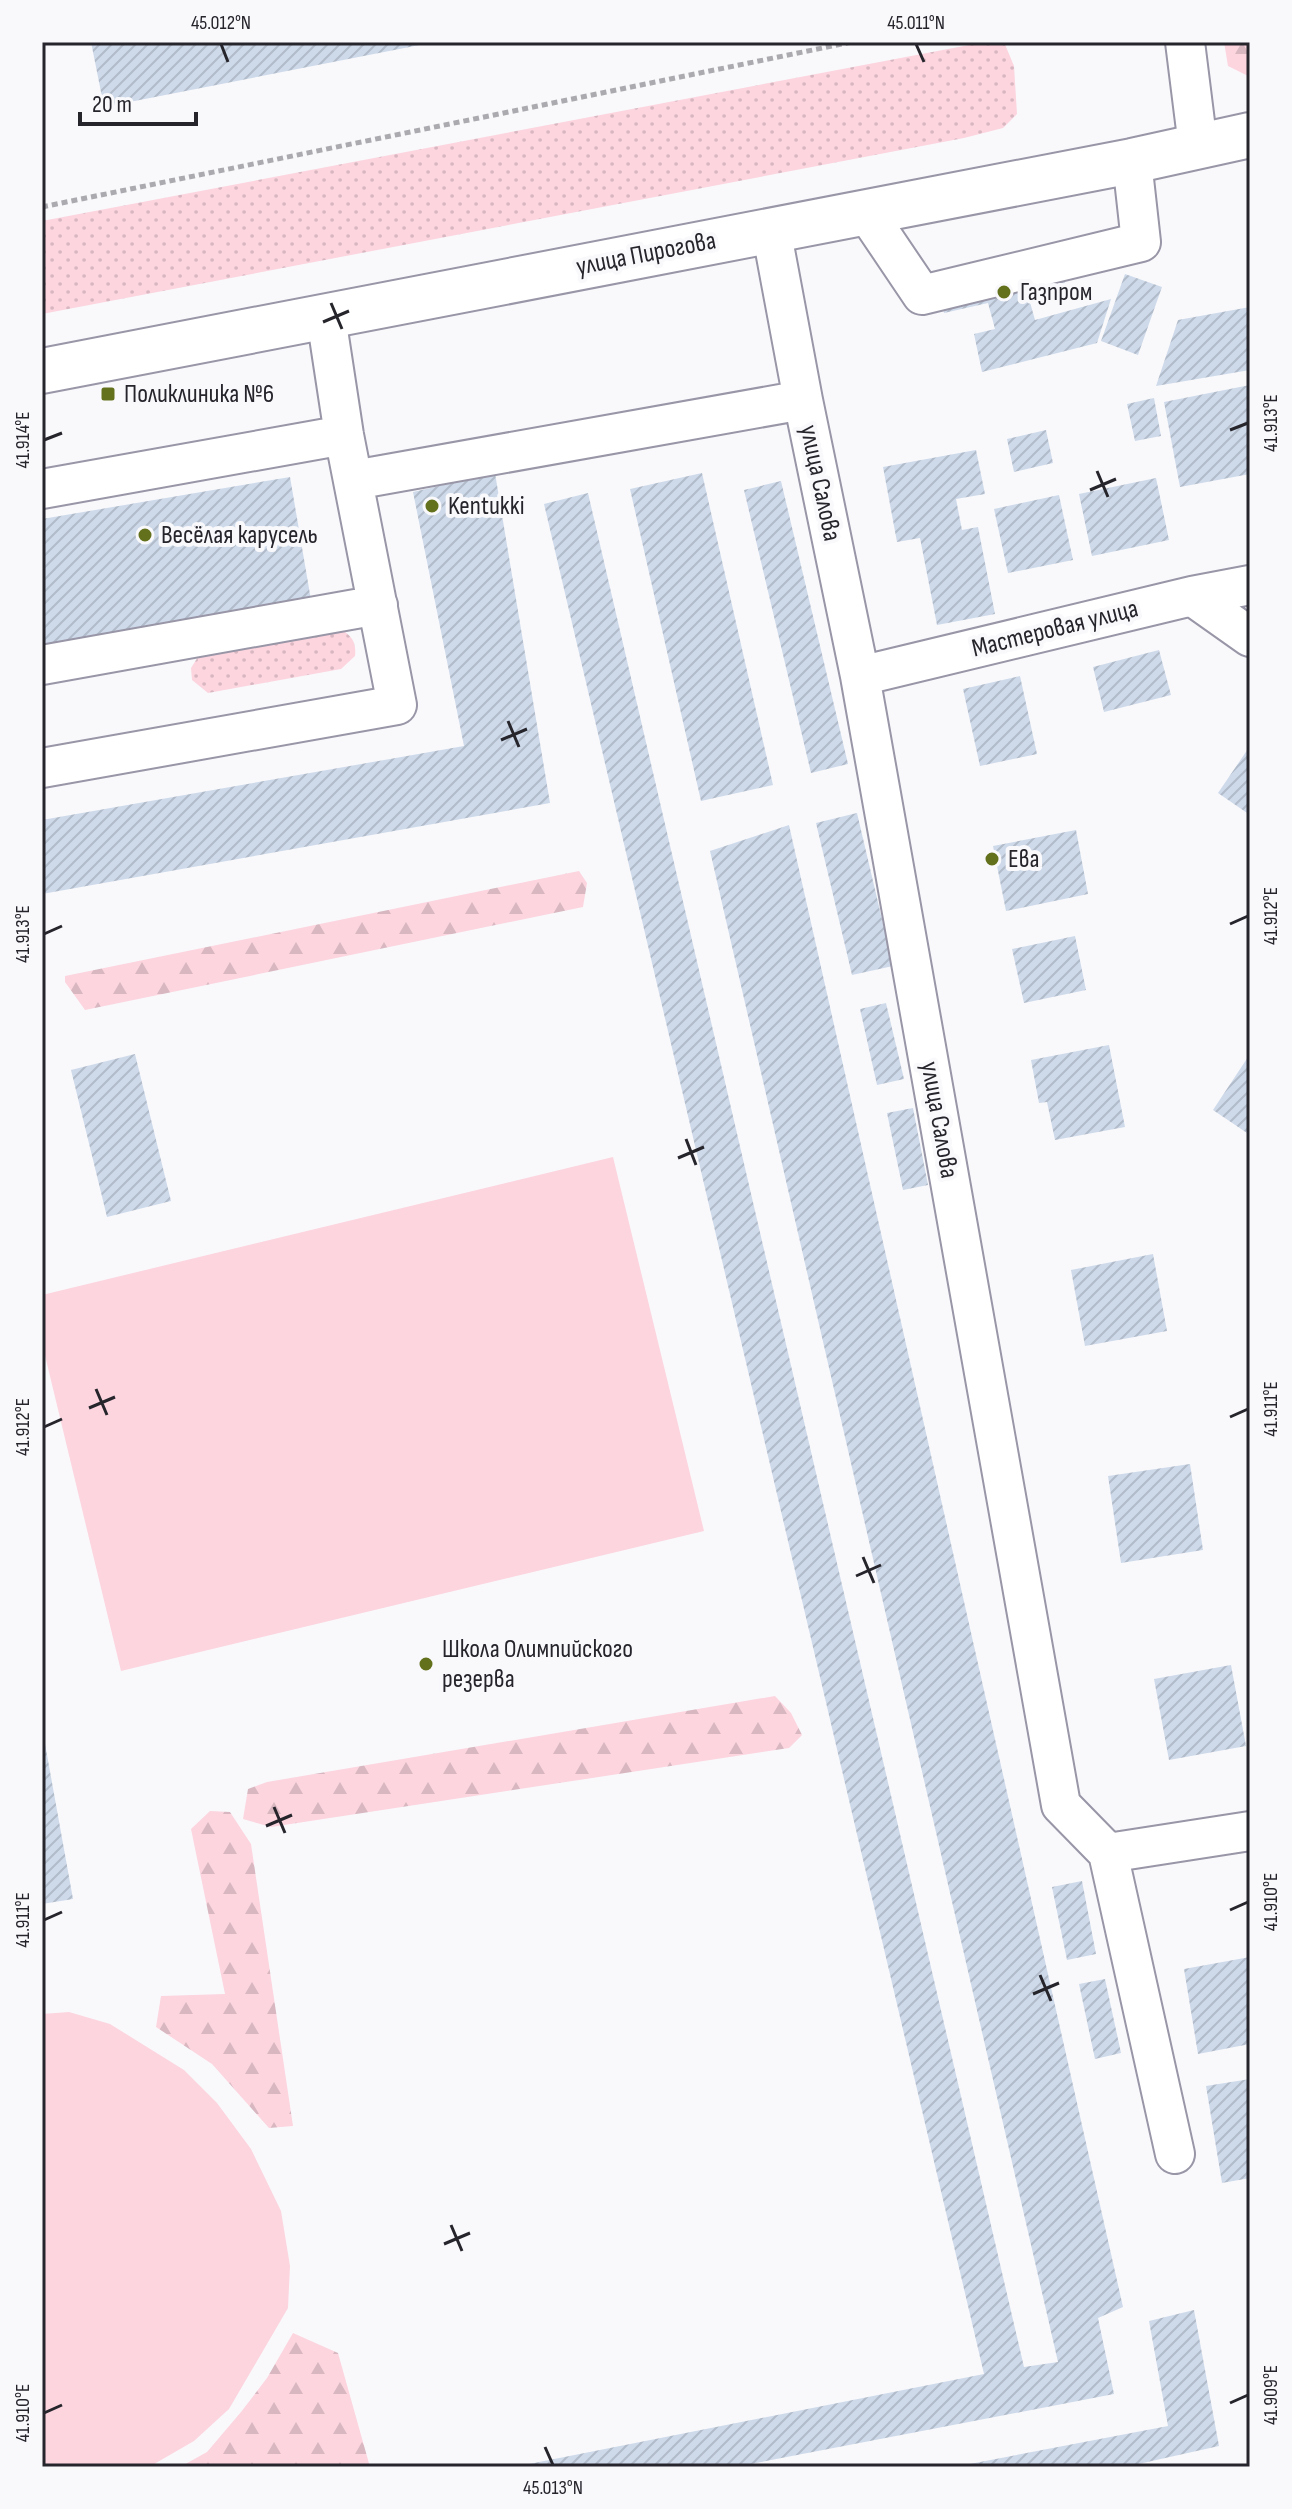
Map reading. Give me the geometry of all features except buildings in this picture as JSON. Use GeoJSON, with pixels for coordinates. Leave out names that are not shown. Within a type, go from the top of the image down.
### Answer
{"type":"FeatureCollection","features":[{"type":"Feature","properties":{"kind":"main road","name":"улица Пирогова"},"geometry":{"type":"LineString","coordinates":[[42,371],[1132,161],[1250,135]]}},
{"type":"Feature","properties":{"kind":"street"},"geometry":{"type":"LineString","coordinates":[[1185,42],[1198,146]]}},
{"type":"Feature","properties":{"kind":"street"},"geometry":{"type":"LineString","coordinates":[[866,212],[922,295],[1141,242],[1132,161]]}},
{"type":"Feature","properties":{"kind":"street","name":"улица Салова"},"geometry":{"type":"LineString","coordinates":[[771,229],[860,676],[1061,1805],[1108,1853]]}},
{"type":"Feature","properties":{"kind":"street"},"geometry":{"type":"LineString","coordinates":[[42,768],[397,705],[344,435],[326,317]]}},
{"type":"Feature","properties":{"kind":"street"},"geometry":{"type":"LineString","coordinates":[[354,480],[803,400]]}},
{"type":"Feature","properties":{"kind":"street"},"geometry":{"type":"LineString","coordinates":[[42,489],[344,435]]}},
{"type":"Feature","properties":{"kind":"street","name":"Мастеровая улица"},"geometry":{"type":"LineString","coordinates":[[860,676],[1192,596],[1250,585]]}},
{"type":"Feature","properties":{"kind":"street"},"geometry":{"type":"LineString","coordinates":[[1192,596],[1250,637]]}},
{"type":"Feature","properties":{"kind":"street"},"geometry":{"type":"LineString","coordinates":[[42,665],[378,605]]}},
{"type":"Feature","properties":{"kind":"street"},"geometry":{"type":"LineString","coordinates":[[1175,2154],[1108,1853],[1250,1831]]}},
{"type":"Feature","properties":{"kind":"path"},"geometry":{"type":"LineString","coordinates":[[42,207],[852,42]]}},
{"type":"Feature","properties":{"kind":"green space"},"geometry":{"type":"Polygon","coordinates":[[[985,42],[1004,42],[1014,66],[1017,114],[1003,128],[964,138],[42,314],[42,221],[985,42]]]}},
{"type":"Feature","properties":{"kind":"green space"},"geometry":{"type":"Polygon","coordinates":[[[1224,42],[1250,42],[1250,77],[1228,66],[1224,42]]]}},
{"type":"Feature","properties":{"kind":"green space"},"geometry":{"type":"Polygon","coordinates":[[[334,626],[348,634],[355,645],[355,656],[341,669],[208,693],[192,680],[191,668],[201,652],[334,626]]]}},
{"type":"Feature","properties":{"kind":"green space"},"geometry":{"type":"Polygon","coordinates":[[[579,871],[587,883],[583,907],[85,1010],[65,982],[65,976],[579,871]]]}},
{"type":"Feature","properties":{"kind":"green space"},"geometry":{"type":"Polygon","coordinates":[[[613,1157],[704,1531],[121,1671],[42,1343],[42,1295],[613,1157]]]}},
{"type":"Feature","properties":{"kind":"green space"},"geometry":{"type":"Polygon","coordinates":[[[775,1696],[791,1713],[802,1735],[789,1748],[271,1827],[243,1819],[248,1789],[267,1782],[775,1696]]]}},
{"type":"Feature","properties":{"kind":"green space"},"geometry":{"type":"Polygon","coordinates":[[[210,1811],[230,1812],[251,1844],[293,2126],[269,2128],[212,2064],[156,2027],[161,1996],[225,1994],[191,1829],[210,1811]]]}},
{"type":"Feature","properties":{"kind":"green space"},"geometry":{"type":"Polygon","coordinates":[[[69,2012],[110,2024],[184,2070],[217,2103],[251,2149],[281,2211],[290,2266],[288,2308],[229,2409],[194,2441],[149,2467],[42,2467],[42,2014],[69,2012]]]}},
{"type":"Feature","properties":{"kind":"green space"},"geometry":{"type":"Polygon","coordinates":[[[293,2333],[338,2353],[370,2467],[180,2467],[207,2452],[241,2412],[267,2378],[293,2333]]]}},
{"type":"Feature","properties":{"kind":"place","name":"Газпром"},"geometry":{"type":"Point","coordinates":[1004,292]}},
{"type":"Feature","properties":{"kind":"place","name":"Поликлиника №6"},"geometry":{"type":"Point","coordinates":[108,394]}},
{"type":"Feature","properties":{"kind":"place","name":"Kentukki"},"geometry":{"type":"Point","coordinates":[432,506]}},
{"type":"Feature","properties":{"kind":"place","name":"Весёлая карусель"},"geometry":{"type":"Point","coordinates":[145,535]}},
{"type":"Feature","properties":{"kind":"place","name":"Ева"},"geometry":{"type":"Point","coordinates":[992,859]}},
{"type":"Feature","properties":{"kind":"place","name":"Школа Олимпийского резерва"},"geometry":{"type":"Point","coordinates":[426,1664]}}]}
